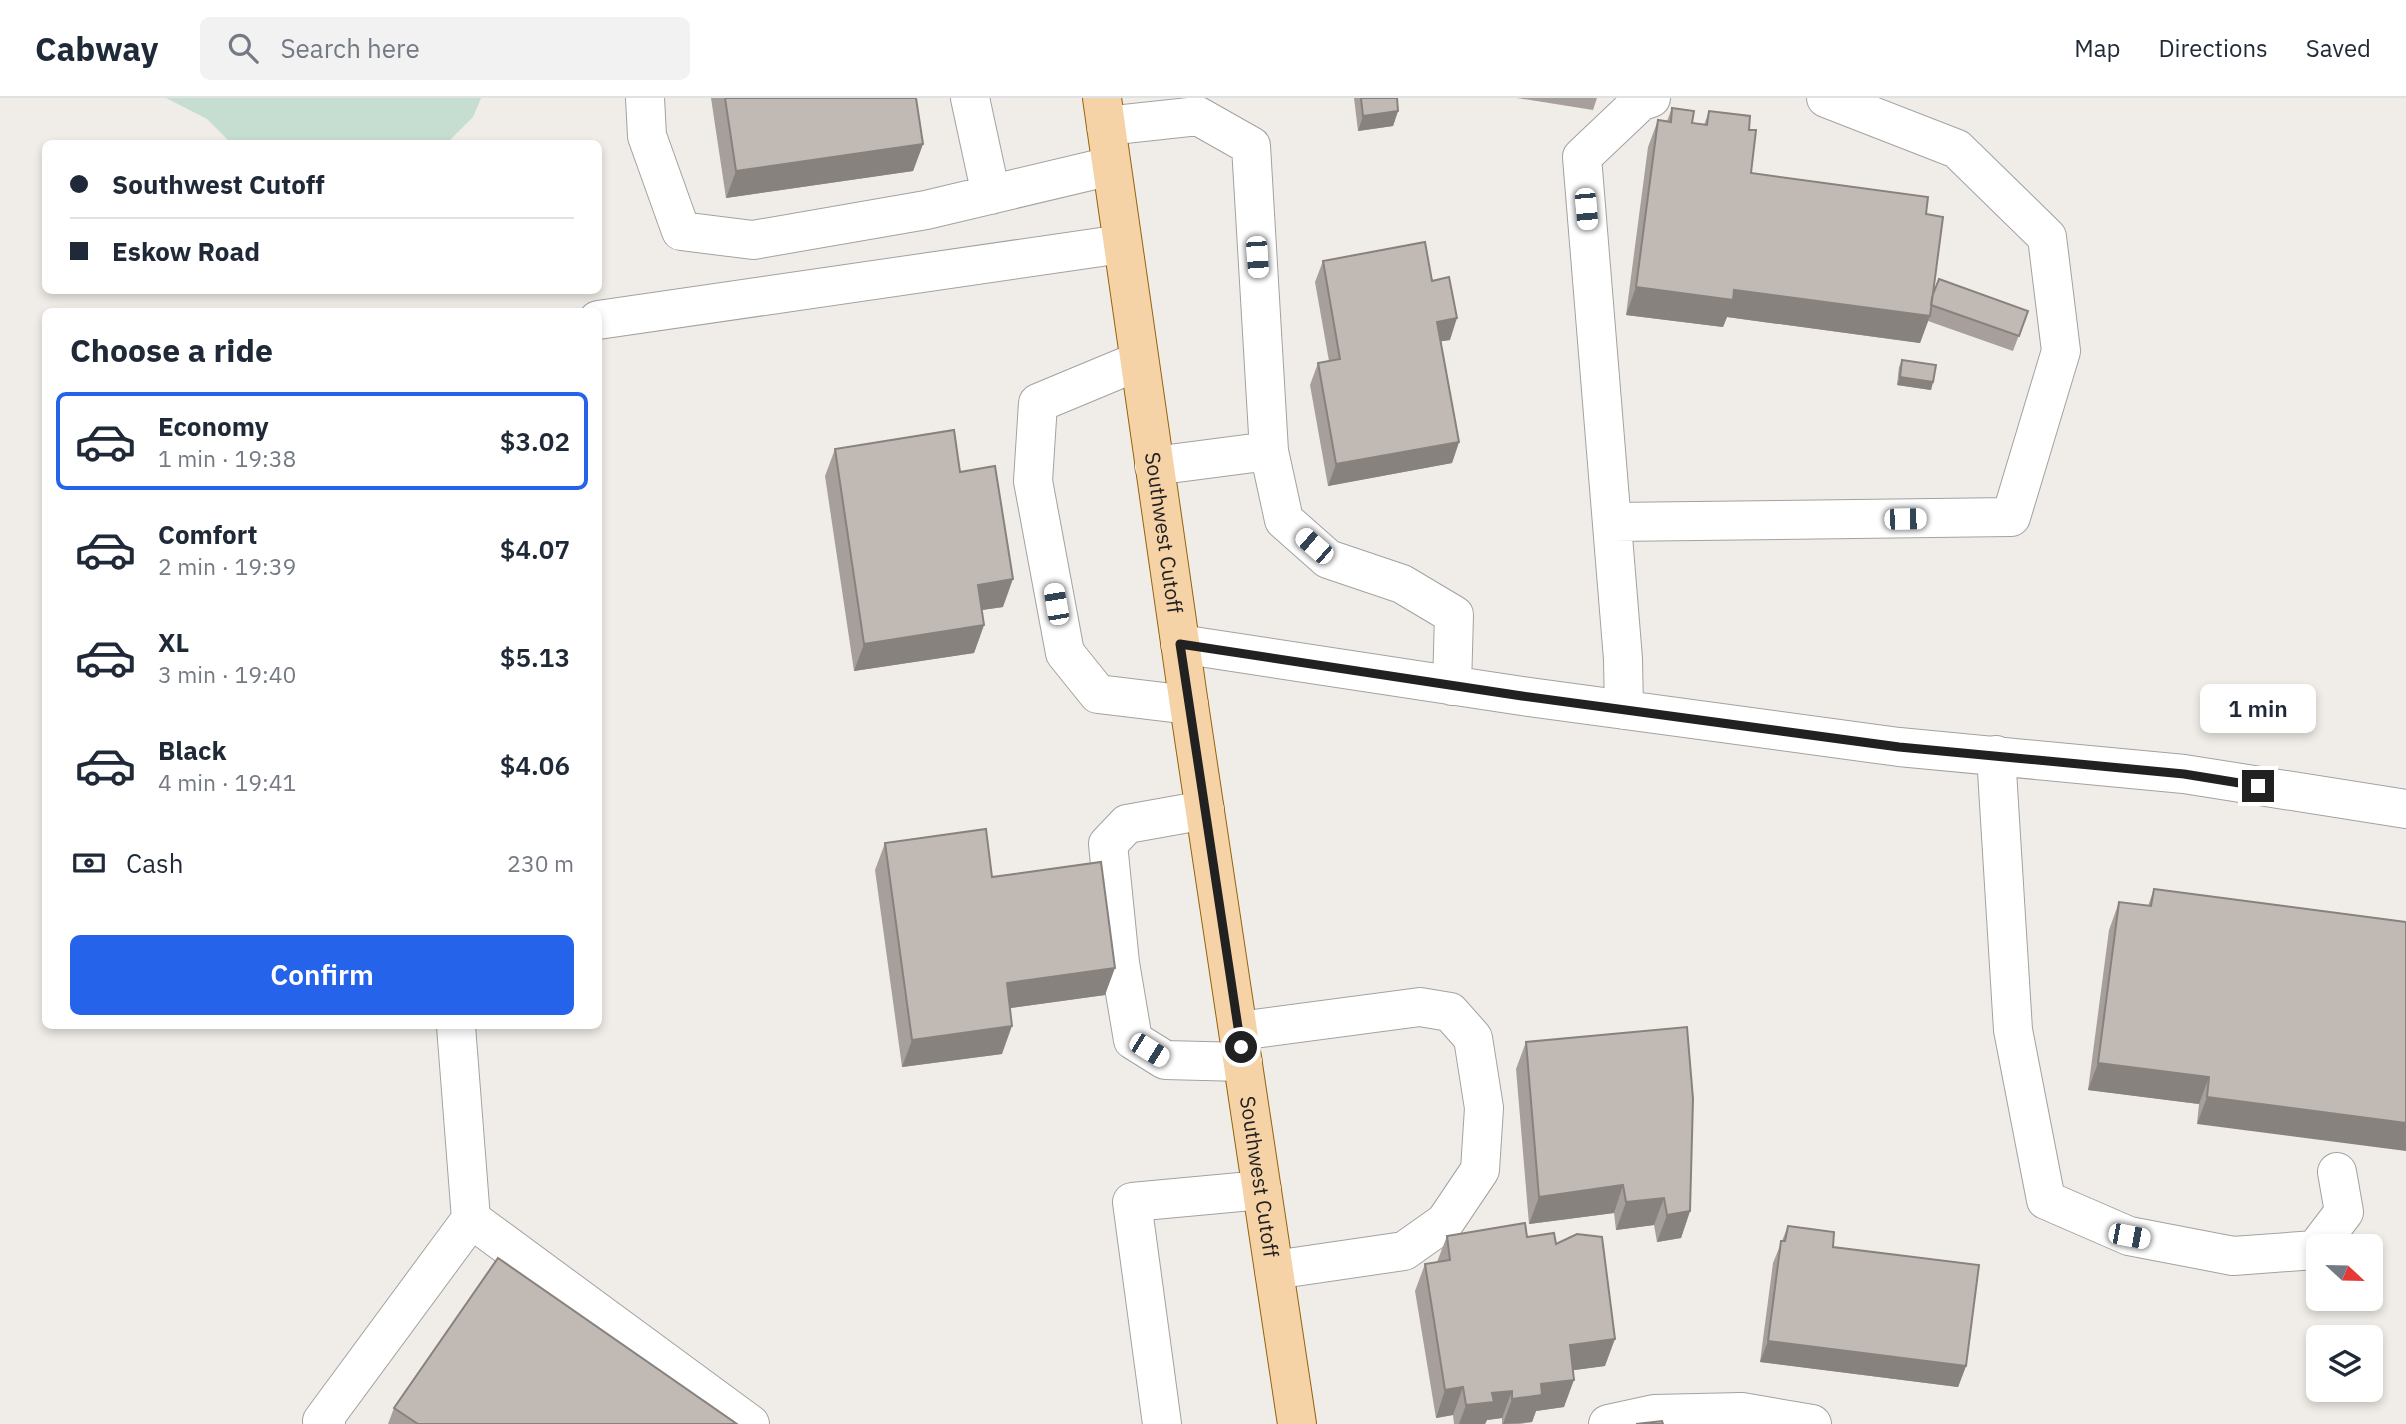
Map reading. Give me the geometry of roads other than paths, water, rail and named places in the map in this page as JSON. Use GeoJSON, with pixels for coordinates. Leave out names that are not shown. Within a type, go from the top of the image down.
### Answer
{"type":"FeatureCollection","features":[{"type":"Feature","properties":{"kind":"main road","name":"Southwest Cutoff"},"geometry":{"type":"LineString","coordinates":[[1102,125],[1122,244],[1297,1424]]}},
{"type":"Feature","properties":{"kind":"street"},"geometry":{"type":"LineString","coordinates":[[645,98],[647,136],[681,231],[753,240],[926,210],[991,195],[1102,125],[1198,116],[1251,146],[1269,451],[1284,520],[1328,559],[1402,584],[1454,615],[1452,685]]}},
{"type":"Feature","properties":{"kind":"street"},"geometry":{"type":"LineString","coordinates":[[970,98],[991,195]]}},
{"type":"Feature","properties":{"kind":"street"},"geometry":{"type":"LineString","coordinates":[[1624,710],[1623,659],[1582,157],[1640,102],[1651,98]]}},
{"type":"Feature","properties":{"kind":"street"},"geometry":{"type":"LineString","coordinates":[[1612,522],[2011,517],[2061,351],[2046,237],[1957,149],[1826,98]]}},
{"type":"Feature","properties":{"kind":"street"},"geometry":{"type":"LineString","coordinates":[[602,319],[1122,244]]}},
{"type":"Feature","properties":{"kind":"street"},"geometry":{"type":"LineString","coordinates":[[1139,361],[1038,403],[1033,481],[1065,653],[1098,694],[1189,705]]}},
{"type":"Feature","properties":{"kind":"street"},"geometry":{"type":"LineString","coordinates":[[1154,466],[1269,451]]}},
{"type":"Feature","properties":{"kind":"street"},"geometry":{"type":"LineString","coordinates":[[1180,644],[1624,710],[1899,747],[2184,774],[2406,808]]}},
{"type":"Feature","properties":{"kind":"street"},"geometry":{"type":"LineString","coordinates":[[1996,755],[2012,1030],[2046,1200],[2129,1236],[2233,1256],[2315,1250],[2344,1212],[2337,1172]]}},
{"type":"Feature","properties":{"kind":"street"},"geometry":{"type":"LineString","coordinates":[[1205,810],[1127,824],[1108,844],[1121,963],[1133,1040],[1166,1060],[1241,1047],[1420,1007],[1450,1012],[1473,1038],[1484,1108],[1480,1170],[1445,1222],[1404,1251],[1274,1270]]}},
{"type":"Feature","properties":{"kind":"street"},"geometry":{"type":"LineString","coordinates":[[326,1424],[322,1421],[471,1219],[456,1029]]}},
{"type":"Feature","properties":{"kind":"street"},"geometry":{"type":"LineString","coordinates":[[1162,1424],[1132,1202],[1262,1190]]}},
{"type":"Feature","properties":{"kind":"street"},"geometry":{"type":"LineString","coordinates":[[471,1219],[750,1424]]}},
{"type":"Feature","properties":{"kind":"street"},"geometry":{"type":"LineString","coordinates":[[1608,1424],[1654,1414],[1742,1412],[1812,1424]]}}]}
